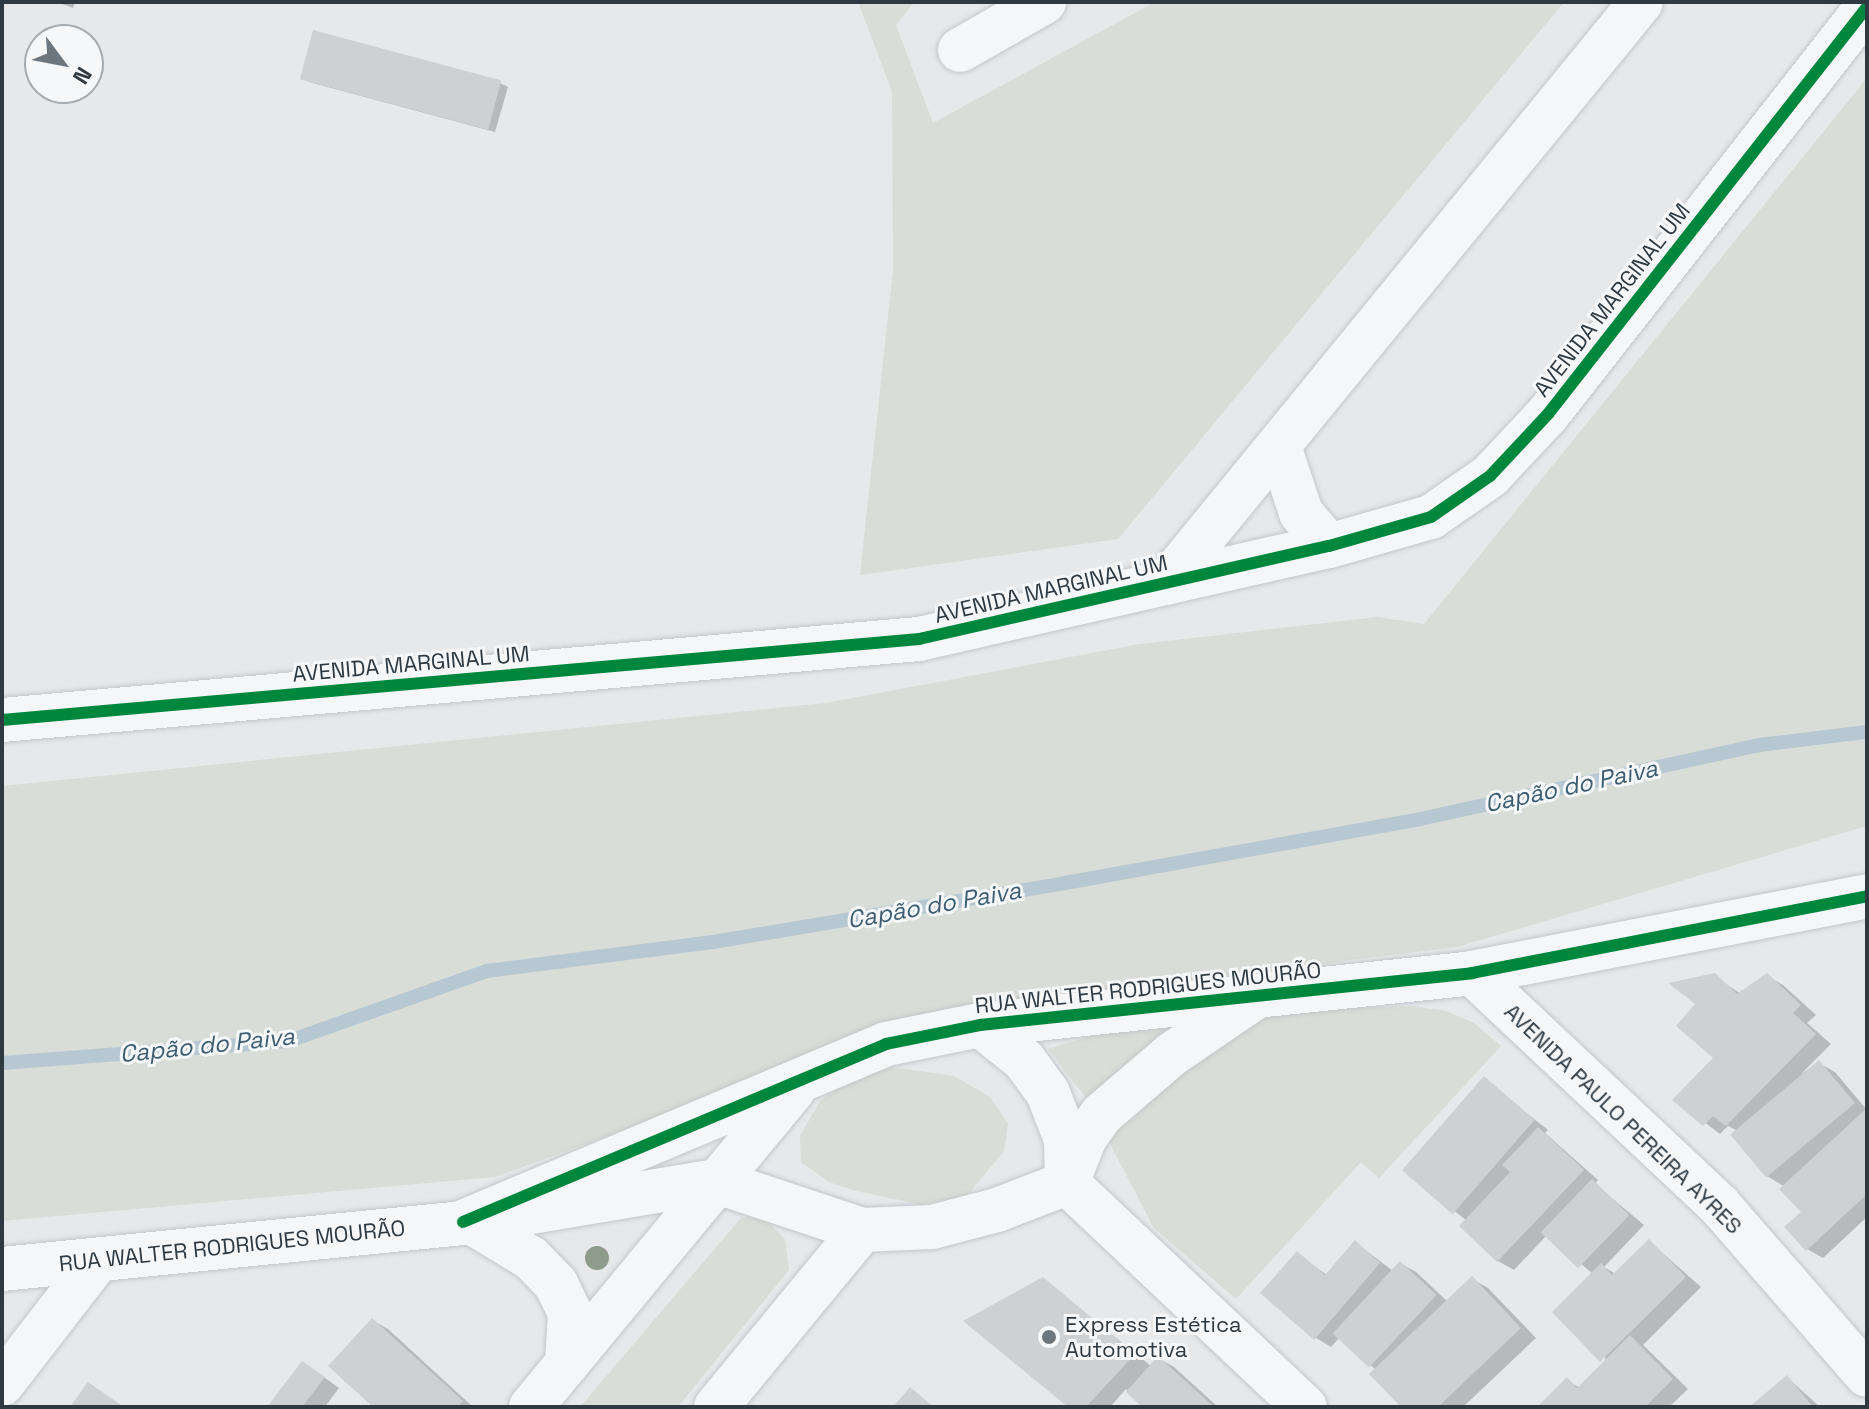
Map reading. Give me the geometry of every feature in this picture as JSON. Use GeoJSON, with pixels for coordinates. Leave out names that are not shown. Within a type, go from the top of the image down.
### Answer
{"type":"FeatureCollection","features":[{"type":"Feature","properties":{"kind":"street"},"geometry":{"type":"LineString","coordinates":[[960,50],[1044,2]]}},
{"type":"Feature","properties":{"kind":"street","name":"AVENIDA MARGINAL UM"},"geometry":{"type":"LineString","coordinates":[[1166,583],[1280,449],[1641,2]]}},
{"type":"Feature","properties":{"kind":"street","name":"AVENIDA MARGINAL UM"},"geometry":{"type":"LineString","coordinates":[[2,720],[919,639],[1329,546],[1431,517],[1490,476],[1548,414],[1867,7]]}},
{"type":"Feature","properties":{"kind":"street"},"geometry":{"type":"LineString","coordinates":[[1280,449],[1301,513],[1329,546]]}},
{"type":"Feature","properties":{"kind":"street","name":"RUA WALTER RODRIGUES MOURÃO"},"geometry":{"type":"LineString","coordinates":[[467,1222],[797,1085],[886,1044],[980,1025],[1472,973],[1867,896]]}},
{"type":"Feature","properties":{"kind":"street","name":"AVENIDA PAULO PEREIRA AYRES"},"geometry":{"type":"LineString","coordinates":[[1472,973],[1719,1205],[1867,1375]]}},
{"type":"Feature","properties":{"kind":"street"},"geometry":{"type":"LineString","coordinates":[[716,1407],[862,1230],[932,1227],[997,1210],[1067,1183],[1086,1136],[1102,1114],[1172,1054],[1258,995]]}},
{"type":"Feature","properties":{"kind":"street"},"geometry":{"type":"LineString","coordinates":[[980,1025],[1024,1060],[1048,1093],[1066,1140],[1067,1183],[1305,1407]]}},
{"type":"Feature","properties":{"kind":"street"},"geometry":{"type":"LineString","coordinates":[[531,1407],[797,1085]]}},
{"type":"Feature","properties":{"kind":"street","name":"RUA WALTER RODRIGUES MOURÃO"},"geometry":{"type":"LineString","coordinates":[[2,1269],[467,1222],[715,1181],[862,1230]]}},
{"type":"Feature","properties":{"kind":"street"},"geometry":{"type":"LineString","coordinates":[[467,1222],[531,1258],[556,1284],[570,1313],[567,1363]]}},
{"type":"Feature","properties":{"kind":"street"},"geometry":{"type":"LineString","coordinates":[[2,1384],[98,1260]]}},
{"type":"Feature","properties":{"kind":"shaded area"},"geometry":{"type":"Polygon","coordinates":[[[858,2],[914,2],[896,25],[933,123],[1155,2],[1564,2],[1118,539],[860,575],[893,270],[892,91],[858,2]]]}},
{"type":"Feature","properties":{"kind":"shaded area"},"geometry":{"type":"Polygon","coordinates":[[[1867,78],[1867,826],[1457,947],[960,1008],[495,1177],[2,1221],[2,786],[826,703],[1140,644],[1377,617],[1424,624],[1867,78]]]}},
{"type":"Feature","properties":{"kind":"shaded area"},"geometry":{"type":"Polygon","coordinates":[[[1412,1006],[1446,1011],[1474,1023],[1501,1046],[1379,1178],[1361,1162],[1236,1299],[1154,1228],[1086,1098],[1048,1049],[1111,1030],[1273,1011],[1412,1006]]]}},
{"type":"Feature","properties":{"kind":"shaded area"},"geometry":{"type":"Polygon","coordinates":[[[891,1067],[954,1076],[990,1097],[1008,1123],[1004,1151],[965,1198],[919,1204],[856,1191],[829,1182],[801,1162],[800,1136],[820,1101],[867,1070],[891,1067]]]}},
{"type":"Feature","properties":{"kind":"shaded area"},"geometry":{"type":"Polygon","coordinates":[[[741,1218],[764,1218],[785,1239],[789,1270],[678,1407],[580,1407],[741,1218]]]}},
{"type":"Feature","properties":{"kind":"building"},"geometry":{"type":"Polygon","coordinates":[[[313,30],[501,80],[488,130],[300,79],[313,30]]]}},
{"type":"Feature","properties":{"kind":"building"},"geometry":{"type":"Polygon","coordinates":[[[1715,973],[1737,994],[1767,973],[1801,1005],[1793,1013],[1816,1034],[1726,1126],[1713,1116],[1703,1126],[1672,1100],[1713,1058],[1676,1026],[1695,1004],[1668,983],[1715,973]]]}},
{"type":"Feature","properties":{"kind":"building"},"geometry":{"type":"Polygon","coordinates":[[[1819,1060],[1855,1103],[1766,1177],[1730,1135],[1819,1060]]]}},
{"type":"Feature","properties":{"kind":"building"},"geometry":{"type":"Polygon","coordinates":[[[1484,1076],[1535,1120],[1453,1214],[1402,1170],[1484,1076]]]}},
{"type":"Feature","properties":{"kind":"building"},"geometry":{"type":"Polygon","coordinates":[[[1867,1108],[1867,1194],[1806,1251],[1784,1227],[1801,1212],[1779,1189],[1867,1108]]]}},
{"type":"Feature","properties":{"kind":"building"},"geometry":{"type":"Polygon","coordinates":[[[1538,1127],[1584,1170],[1497,1262],[1459,1226],[1510,1172],[1502,1165],[1538,1127]]]}},
{"type":"Feature","properties":{"kind":"building"},"geometry":{"type":"Polygon","coordinates":[[[1592,1179],[1629,1215],[1578,1268],[1541,1232],[1592,1179]]]}},
{"type":"Feature","properties":{"kind":"building"},"geometry":{"type":"Polygon","coordinates":[[[1649,1239],[1686,1277],[1600,1362],[1552,1312],[1601,1263],[1612,1275],[1649,1239]]]}},
{"type":"Feature","properties":{"kind":"building"},"geometry":{"type":"Polygon","coordinates":[[[1355,1240],[1380,1263],[1314,1340],[1260,1293],[1297,1251],[1325,1275],[1355,1240]]]}},
{"type":"Feature","properties":{"kind":"building"},"geometry":{"type":"Polygon","coordinates":[[[1400,1261],[1437,1295],[1369,1368],[1332,1333],[1400,1261]]]}},
{"type":"Feature","properties":{"kind":"building"},"geometry":{"type":"Polygon","coordinates":[[[1472,1276],[1521,1328],[1438,1407],[1401,1407],[1369,1374],[1472,1276]]]}},
{"type":"Feature","properties":{"kind":"building","name":"Express Estética Automotiva"},"geometry":{"type":"Polygon","coordinates":[[[1043,1277],[1135,1354],[1086,1407],[1068,1407],[963,1321],[1043,1277]]]}},
{"type":"Feature","properties":{"kind":"building"},"geometry":{"type":"Polygon","coordinates":[[[372,1318],[463,1401],[458,1407],[373,1407],[328,1366],[372,1318]]]}},
{"type":"Feature","properties":{"kind":"building"},"geometry":{"type":"Polygon","coordinates":[[[1630,1335],[1673,1379],[1645,1407],[1537,1407],[1567,1377],[1577,1388],[1630,1335]]]}},
{"type":"Feature","properties":{"kind":"building"},"geometry":{"type":"Polygon","coordinates":[[[1158,1356],[1214,1407],[1142,1407],[1126,1392],[1158,1356]]]}},
{"type":"Feature","properties":{"kind":"building"},"geometry":{"type":"Polygon","coordinates":[[[302,1361],[325,1377],[302,1407],[267,1407],[302,1361]]]}},
{"type":"Feature","properties":{"kind":"building"},"geometry":{"type":"Polygon","coordinates":[[[1787,1375],[1813,1407],[1749,1407],[1787,1375]]]}},
{"type":"Feature","properties":{"kind":"building"},"geometry":{"type":"Polygon","coordinates":[[[88,1382],[124,1407],[70,1407],[88,1382]]]}},
{"type":"Feature","properties":{"kind":"building"},"geometry":{"type":"Polygon","coordinates":[[[910,1387],[934,1407],[893,1407],[910,1387]]]}},
{"type":"Feature","properties":{"kind":"waterway","name":"Capão do Paiva"},"geometry":{"type":"LineString","coordinates":[[2,1063],[289,1041],[487,971],[713,942],[1065,883],[1420,819],[1759,745],[1867,732]]}},
{"type":"Feature","properties":{"kind":"cycle path"},"geometry":{"type":"LineString","coordinates":[[2,720],[919,639],[1329,546],[1431,517],[1490,476],[1548,414],[1867,7]]}},
{"type":"Feature","properties":{"kind":"cycle path"},"geometry":{"type":"LineString","coordinates":[[463,1222],[886,1044],[980,1025],[1472,973],[1867,896]]}},
{"type":"Feature","properties":{"kind":"place","name":"Express Estética Automotiva"},"geometry":{"type":"Point","coordinates":[1049,1337]}}]}
